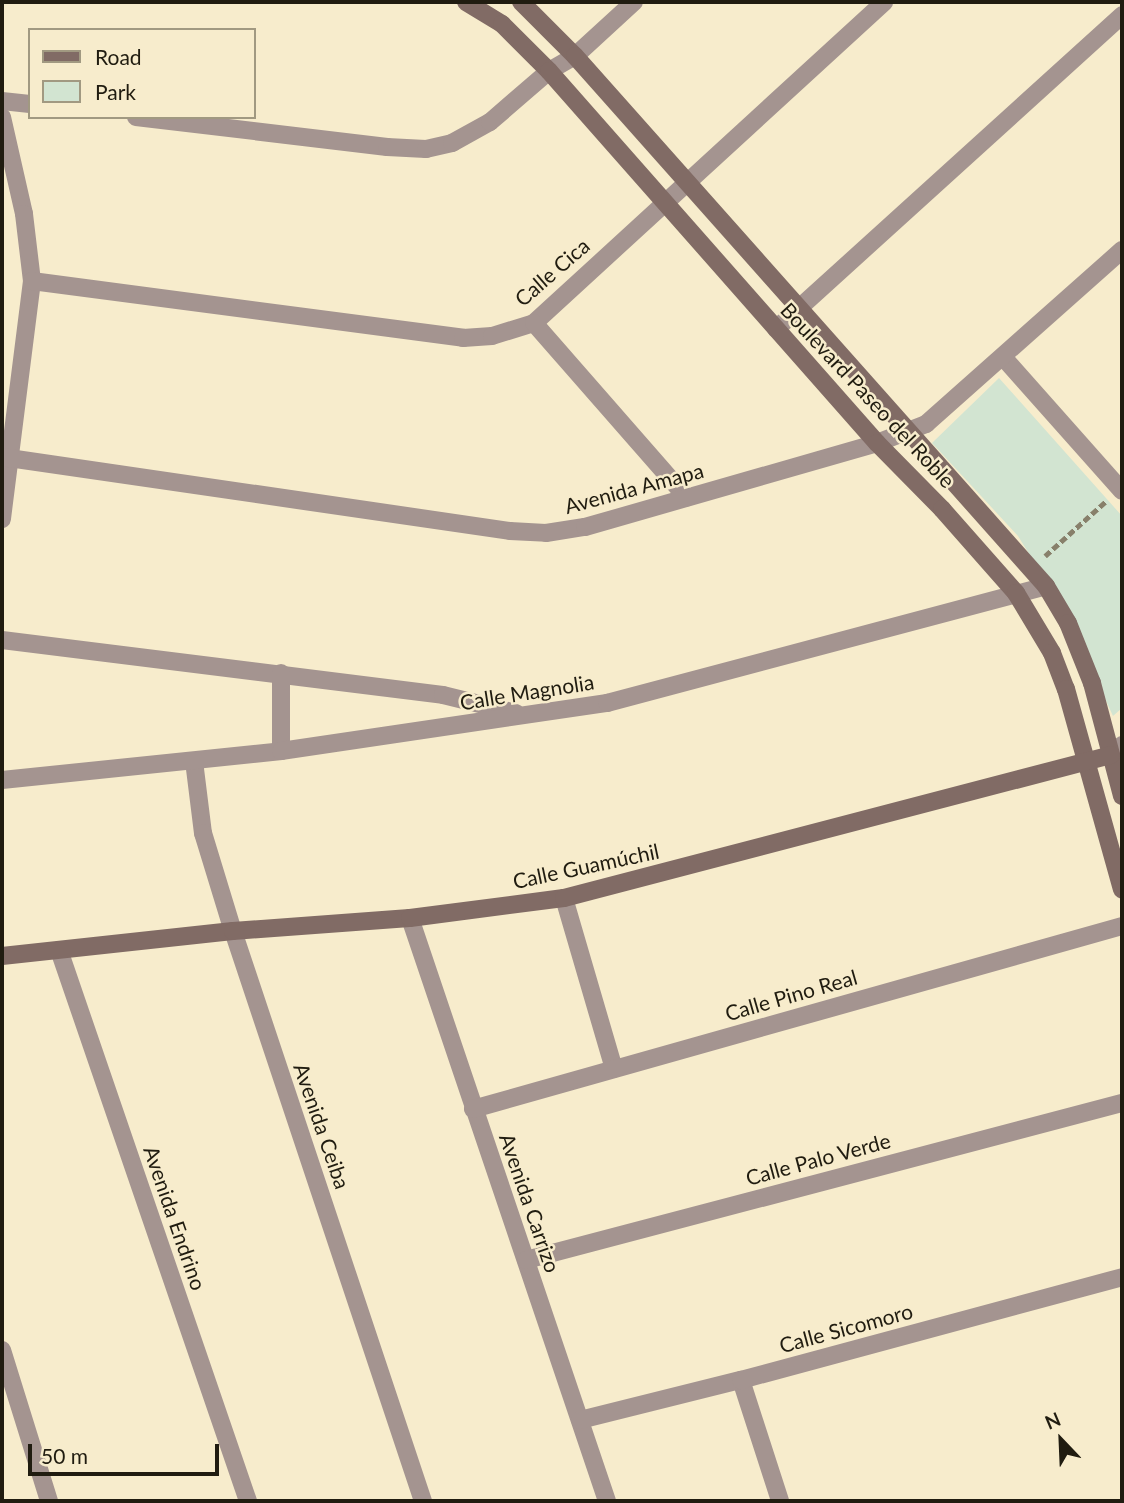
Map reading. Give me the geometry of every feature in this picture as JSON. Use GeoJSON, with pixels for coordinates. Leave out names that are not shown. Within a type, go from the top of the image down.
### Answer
{"type":"FeatureCollection","features":[{"type":"Feature","properties":{"kind":"street","name":"Boulevard Paseo del Roble"},"geometry":{"type":"LineString","coordinates":[[466,2],[502,24],[549,71],[877,443],[1016,593],[1052,653],[1066,690],[1122,889]]}},
{"type":"Feature","properties":{"kind":"street","name":"Boulevard Paseo del Roble"},"geometry":{"type":"LineString","coordinates":[[521,2],[575,56],[1046,586],[1068,623],[1117,750],[1122,796]]}},
{"type":"Feature","properties":{"kind":"street"},"geometry":{"type":"LineString","coordinates":[[152,119],[387,148],[426,149],[452,143],[490,122],[549,71],[575,56],[634,2]]}},
{"type":"Feature","properties":{"kind":"street","name":"Calle Cica"},"geometry":{"type":"LineString","coordinates":[[32,281],[463,338],[492,336],[534,323],[884,2]]}},
{"type":"Feature","properties":{"kind":"street"},"geometry":{"type":"LineString","coordinates":[[776,329],[1122,15]]}},
{"type":"Feature","properties":{"kind":"street"},"geometry":{"type":"LineString","coordinates":[[2,101],[28,104]]}},
{"type":"Feature","properties":{"kind":"street"},"geometry":{"type":"LineString","coordinates":[[2,117],[22,202],[32,281],[5,458],[2,519]]}},
{"type":"Feature","properties":{"kind":"street","name":"Avenida Amapa"},"geometry":{"type":"LineString","coordinates":[[5,458],[510,531],[546,533],[585,527],[877,443],[926,424],[1122,250]]}},
{"type":"Feature","properties":{"kind":"street"},"geometry":{"type":"LineString","coordinates":[[534,323],[687,498]]}},
{"type":"Feature","properties":{"kind":"street"},"geometry":{"type":"LineString","coordinates":[[1003,357],[1121,489]]}},
{"type":"Feature","properties":{"kind":"street","name":"Calle Magnolia"},"geometry":{"type":"LineString","coordinates":[[2,780],[281,751],[526,716],[630,698],[1046,586]]}},
{"type":"Feature","properties":{"kind":"street"},"geometry":{"type":"LineString","coordinates":[[2,640],[443,695],[526,716]]}},
{"type":"Feature","properties":{"kind":"street"},"geometry":{"type":"LineString","coordinates":[[281,673],[281,751]]}},
{"type":"Feature","properties":{"kind":"street","name":"Calle Guamúchil"},"geometry":{"type":"LineString","coordinates":[[2,956],[233,931],[411,918],[564,898],[1087,764],[1117,750]]}},
{"type":"Feature","properties":{"kind":"street","name":"Avenida Ceiba"},"geometry":{"type":"LineString","coordinates":[[194,761],[204,833],[233,931],[423,1501]]}},
{"type":"Feature","properties":{"kind":"street"},"geometry":{"type":"LineString","coordinates":[[564,898],[614,1069]]}},
{"type":"Feature","properties":{"kind":"street","name":"Avenida Carrizo"},"geometry":{"type":"LineString","coordinates":[[411,918],[607,1501]]}},
{"type":"Feature","properties":{"kind":"street","name":"Calle Pino Real"},"geometry":{"type":"LineString","coordinates":[[473,1109],[1122,926]]}},
{"type":"Feature","properties":{"kind":"street","name":"Avenida Endrino"},"geometry":{"type":"LineString","coordinates":[[59,950],[248,1501]]}},
{"type":"Feature","properties":{"kind":"street","name":"Calle Palo Verde"},"geometry":{"type":"LineString","coordinates":[[526,1260],[1122,1103]]}},
{"type":"Feature","properties":{"kind":"street","name":"Calle Sicomoro"},"geometry":{"type":"LineString","coordinates":[[580,1420],[741,1380],[1122,1277]]}},
{"type":"Feature","properties":{"kind":"street"},"geometry":{"type":"LineString","coordinates":[[2,1350],[49,1501]]}},
{"type":"Feature","properties":{"kind":"street"},"geometry":{"type":"LineString","coordinates":[[741,1380],[780,1501]]}},
{"type":"Feature","properties":{"kind":"path"},"geometry":{"type":"LineString","coordinates":[[1031,568],[1121,489]]}},
{"type":"Feature","properties":{"kind":"green space"},"geometry":{"type":"Polygon","coordinates":[[[999,378],[1122,516],[1122,708],[1113,716],[1065,612],[1018,536],[932,443],[999,378]]]}}]}
